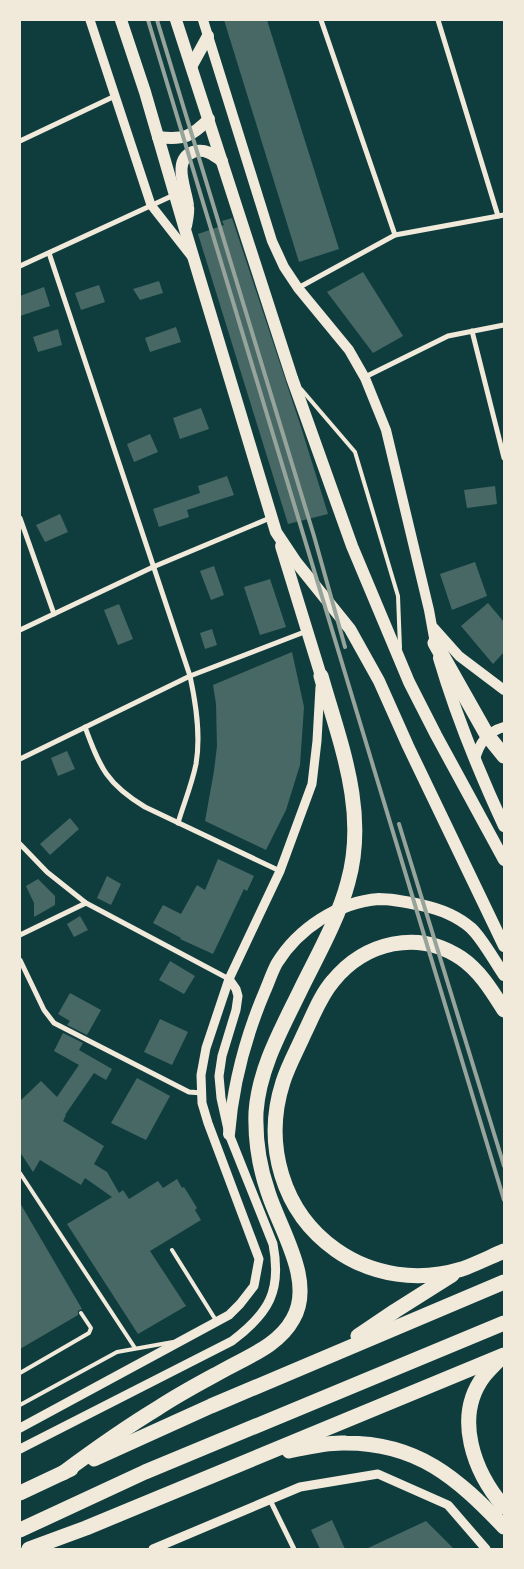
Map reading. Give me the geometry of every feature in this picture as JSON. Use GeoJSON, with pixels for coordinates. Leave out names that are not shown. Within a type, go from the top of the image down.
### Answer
{"type":"FeatureCollection","features":[{"type":"Feature","properties":{"kind":"highway"},"geometry":{"type":"LineString","coordinates":[[435,643],[487,734],[504,756]]}},
{"type":"Feature","properties":{"kind":"highway"},"geometry":{"type":"LineString","coordinates":[[63,1473],[158,1407],[268,1346],[288,1327],[296,1314],[300,1300],[298,1272],[266,1187],[257,1150],[256,1130],[258,1098],[265,1069],[285,1021],[334,920],[348,881],[356,839],[352,787],[321,676]]}},
{"type":"Feature","properties":{"kind":"highway"},"geometry":{"type":"LineString","coordinates":[[504,1010],[477,972],[461,958],[441,948],[419,943],[399,942],[368,952],[345,968],[332,982],[323,996],[287,1070],[276,1114],[275,1136],[276,1152],[286,1190],[305,1220],[326,1242],[341,1253],[364,1265],[394,1274],[420,1276],[464,1268],[504,1251]]}},
{"type":"Feature","properties":{"kind":"highway"},"geometry":{"type":"LineString","coordinates":[[337,1352],[395,1310],[464,1268]]}},
{"type":"Feature","properties":{"kind":"highway"},"geometry":{"type":"LineString","coordinates":[[20,1493],[194,1413],[504,1282]]}},
{"type":"Feature","properties":{"kind":"highway"},"geometry":{"type":"LineString","coordinates":[[20,1530],[153,1469],[504,1323]]}},
{"type":"Feature","properties":{"kind":"highway"},"geometry":{"type":"LineString","coordinates":[[29,1549],[86,1528],[503,1355]]}},
{"type":"Feature","properties":{"kind":"highway"},"geometry":{"type":"LineString","coordinates":[[503,1355],[484,1376],[476,1391],[470,1407],[469,1428],[471,1446],[477,1465],[486,1484],[504,1506]]}},
{"type":"Feature","properties":{"kind":"highway"},"geometry":{"type":"LineString","coordinates":[[260,1456],[345,1442],[386,1447],[406,1452],[428,1462],[449,1476],[475,1497],[504,1527]]}},
{"type":"Feature","properties":{"kind":"main road"},"geometry":{"type":"LineString","coordinates":[[121,20],[321,676]]}},
{"type":"Feature","properties":{"kind":"main road"},"geometry":{"type":"LineString","coordinates":[[176,20],[292,378],[352,546],[401,663],[436,735],[504,860]]}},
{"type":"Feature","properties":{"kind":"main road"},"geometry":{"type":"LineString","coordinates":[[203,20],[272,241],[284,267],[298,288],[349,350],[365,378],[386,430],[435,643],[448,688],[475,759],[504,826]]}},
{"type":"Feature","properties":{"kind":"main road"},"geometry":{"type":"LineString","coordinates":[[192,65],[208,36]]}},
{"type":"Feature","properties":{"kind":"main road"},"geometry":{"type":"LineString","coordinates":[[158,137],[174,139],[185,137],[195,132],[209,118]]}},
{"type":"Feature","properties":{"kind":"main road"},"geometry":{"type":"LineString","coordinates":[[186,234],[188,207],[182,174],[183,161],[190,154],[199,151],[211,153],[222,162]]}},
{"type":"Feature","properties":{"kind":"main road"},"geometry":{"type":"LineString","coordinates":[[276,532],[296,562],[350,629],[379,681],[408,746],[504,946]]}},
{"type":"Feature","properties":{"kind":"main road"},"geometry":{"type":"LineString","coordinates":[[432,625],[459,656],[504,690]]}},
{"type":"Feature","properties":{"kind":"main road"},"geometry":{"type":"LineString","coordinates":[[475,759],[478,748],[487,734],[504,727]]}},
{"type":"Feature","properties":{"kind":"main road"},"geometry":{"type":"LineString","coordinates":[[229,1134],[232,1100],[241,1059],[260,1004],[277,964],[295,940],[316,922],[350,905],[380,899],[404,901],[442,910],[473,929],[504,975]]}},
{"type":"Feature","properties":{"kind":"street"},"geometry":{"type":"LineString","coordinates":[[90,20],[151,205],[193,259]]}},
{"type":"Feature","properties":{"kind":"street"},"geometry":{"type":"LineString","coordinates":[[320,20],[395,235]]}},
{"type":"Feature","properties":{"kind":"street"},"geometry":{"type":"LineString","coordinates":[[298,288],[395,235],[501,216],[438,20]]}},
{"type":"Feature","properties":{"kind":"street"},"geometry":{"type":"LineString","coordinates":[[20,141],[115,96]]}},
{"type":"Feature","properties":{"kind":"street"},"geometry":{"type":"LineString","coordinates":[[20,266],[174,194]]}},
{"type":"Feature","properties":{"kind":"street"},"geometry":{"type":"LineString","coordinates":[[49,253],[190,676],[197,722],[197,753],[196,764],[178,822]]}},
{"type":"Feature","properties":{"kind":"street"},"geometry":{"type":"LineString","coordinates":[[365,378],[448,336],[504,325]]}},
{"type":"Feature","properties":{"kind":"street"},"geometry":{"type":"LineString","coordinates":[[472,330],[501,436],[504,458]]}},
{"type":"Feature","properties":{"kind":"street"},"geometry":{"type":"LineString","coordinates":[[20,630],[153,567],[272,517]]}},
{"type":"Feature","properties":{"kind":"street"},"geometry":{"type":"LineString","coordinates":[[20,518],[54,614]]}},
{"type":"Feature","properties":{"kind":"street"},"geometry":{"type":"LineString","coordinates":[[20,759],[190,676],[307,631]]}},
{"type":"Feature","properties":{"kind":"street"},"geometry":{"type":"LineString","coordinates":[[20,1428],[229,1316],[246,1298],[254,1286],[259,1259],[208,1123],[202,1103],[201,1075],[206,1048],[229,979],[280,871],[312,784],[321,676]]}},
{"type":"Feature","properties":{"kind":"street"},"geometry":{"type":"LineString","coordinates":[[85,727],[94,753],[112,783],[126,796],[145,807],[280,871]]}},
{"type":"Feature","properties":{"kind":"street"},"geometry":{"type":"LineString","coordinates":[[20,844],[47,872],[86,902],[229,979],[236,989],[238,996],[236,1010],[222,1056],[220,1098],[229,1134],[273,1244],[276,1262],[275,1287],[261,1316],[232,1341],[20,1449]]}},
{"type":"Feature","properties":{"kind":"street"},"geometry":{"type":"LineString","coordinates":[[20,935],[86,902]]}},
{"type":"Feature","properties":{"kind":"street"},"geometry":{"type":"LineString","coordinates":[[20,960],[44,1010],[54,1023],[189,1092],[202,1093]]}},
{"type":"Feature","properties":{"kind":"street"},"geometry":{"type":"LineString","coordinates":[[153,1549],[300,1487],[378,1474],[448,1505],[486,1549]]}},
{"type":"Feature","properties":{"kind":"street"},"geometry":{"type":"LineString","coordinates":[[270,1500],[294,1549]]}},
{"type":"Feature","properties":{"kind":"lane"},"geometry":{"type":"LineString","coordinates":[[292,378],[355,452],[398,596],[401,663]]}},
{"type":"Feature","properties":{"kind":"lane"},"geometry":{"type":"LineString","coordinates":[[20,1173],[135,1348]]}},
{"type":"Feature","properties":{"kind":"lane"},"geometry":{"type":"LineString","coordinates":[[172,1250],[217,1322]]}},
{"type":"Feature","properties":{"kind":"lane"},"geometry":{"type":"LineString","coordinates":[[20,1373],[89,1332],[91,1328],[81,1313]]}},
{"type":"Feature","properties":{"kind":"lane"},"geometry":{"type":"LineString","coordinates":[[20,1406],[117,1352],[185,1340]]}},
{"type":"Feature","properties":{"kind":"building"},"geometry":{"type":"Polygon","coordinates":[[[224,20],[267,20],[339,249],[299,262],[224,20]]]}},
{"type":"Feature","properties":{"kind":"building"},"geometry":{"type":"Polygon","coordinates":[[[232,218],[328,514],[288,524],[198,234],[224,225],[222,221],[232,218]]]}},
{"type":"Feature","properties":{"kind":"building"},"geometry":{"type":"Polygon","coordinates":[[[363,272],[403,336],[373,353],[327,292],[363,272]]]}},
{"type":"Feature","properties":{"kind":"building"},"geometry":{"type":"Polygon","coordinates":[[[159,281],[163,293],[140,300],[133,289],[159,281]]]}},
{"type":"Feature","properties":{"kind":"building"},"geometry":{"type":"Polygon","coordinates":[[[99,285],[105,302],[81,310],[75,293],[99,285]]]}},
{"type":"Feature","properties":{"kind":"building"},"geometry":{"type":"Polygon","coordinates":[[[44,287],[50,306],[20,316],[20,296],[44,287]]]}},
{"type":"Feature","properties":{"kind":"building"},"geometry":{"type":"Polygon","coordinates":[[[176,327],[181,342],[150,352],[145,338],[176,327]]]}},
{"type":"Feature","properties":{"kind":"building"},"geometry":{"type":"Polygon","coordinates":[[[58,329],[62,345],[38,352],[33,337],[58,329]]]}},
{"type":"Feature","properties":{"kind":"building"},"geometry":{"type":"Polygon","coordinates":[[[201,408],[209,429],[180,439],[173,418],[201,408]]]}},
{"type":"Feature","properties":{"kind":"building"},"geometry":{"type":"Polygon","coordinates":[[[150,434],[158,452],[134,462],[127,444],[150,434]]]}},
{"type":"Feature","properties":{"kind":"building"},"geometry":{"type":"Polygon","coordinates":[[[227,476],[234,495],[187,510],[189,517],[159,527],[153,509],[200,493],[198,486],[227,476]]]}},
{"type":"Feature","properties":{"kind":"building"},"geometry":{"type":"Polygon","coordinates":[[[495,486],[497,504],[467,508],[464,490],[495,486]]]}},
{"type":"Feature","properties":{"kind":"building"},"geometry":{"type":"Polygon","coordinates":[[[60,514],[68,532],[45,542],[36,525],[60,514]]]}},
{"type":"Feature","properties":{"kind":"building"},"geometry":{"type":"Polygon","coordinates":[[[475,562],[487,596],[452,610],[440,574],[475,562]]]}},
{"type":"Feature","properties":{"kind":"building"},"geometry":{"type":"Polygon","coordinates":[[[214,566],[224,595],[211,600],[200,571],[214,566]]]}},
{"type":"Feature","properties":{"kind":"building"},"geometry":{"type":"Polygon","coordinates":[[[270,579],[286,627],[260,635],[244,587],[270,579]]]}},
{"type":"Feature","properties":{"kind":"building"},"geometry":{"type":"Polygon","coordinates":[[[488,603],[504,622],[504,652],[493,664],[461,626],[488,603]]]}},
{"type":"Feature","properties":{"kind":"building"},"geometry":{"type":"Polygon","coordinates":[[[119,604],[133,639],[118,645],[104,610],[119,604]]]}},
{"type":"Feature","properties":{"kind":"building"},"geometry":{"type":"Polygon","coordinates":[[[212,629],[217,645],[205,649],[200,633],[212,629]]]}},
{"type":"Feature","properties":{"kind":"building"},"geometry":{"type":"Polygon","coordinates":[[[292,652],[304,707],[300,765],[286,810],[266,850],[205,821],[217,746],[216,704],[213,685],[292,652]]]}},
{"type":"Feature","properties":{"kind":"building"},"geometry":{"type":"Polygon","coordinates":[[[67,751],[75,769],[58,776],[51,758],[67,751]]]}},
{"type":"Feature","properties":{"kind":"building"},"geometry":{"type":"Polygon","coordinates":[[[70,818],[79,829],[50,855],[40,844],[70,818]]]}},
{"type":"Feature","properties":{"kind":"building"},"geometry":{"type":"Polygon","coordinates":[[[218,859],[254,876],[247,891],[244,889],[213,954],[180,939],[153,923],[163,905],[181,914],[197,885],[205,890],[218,859]]]}},
{"type":"Feature","properties":{"kind":"building"},"geometry":{"type":"Polygon","coordinates":[[[107,876],[121,884],[111,905],[97,898],[107,876]]]}},
{"type":"Feature","properties":{"kind":"building"},"geometry":{"type":"Polygon","coordinates":[[[38,879],[55,896],[55,905],[34,917],[34,903],[26,886],[38,879]]]}},
{"type":"Feature","properties":{"kind":"building"},"geometry":{"type":"Polygon","coordinates":[[[80,916],[88,930],[74,937],[67,924],[80,916]]]}},
{"type":"Feature","properties":{"kind":"building"},"geometry":{"type":"Polygon","coordinates":[[[170,961],[195,976],[184,994],[159,980],[170,961]]]}},
{"type":"Feature","properties":{"kind":"building"},"geometry":{"type":"Polygon","coordinates":[[[70,993],[101,1010],[87,1035],[67,1025],[70,1021],[58,1014],[70,993]]]}},
{"type":"Feature","properties":{"kind":"building"},"geometry":{"type":"Polygon","coordinates":[[[160,1019],[188,1032],[172,1065],[144,1052],[160,1019]]]}},
{"type":"Feature","properties":{"kind":"building"},"geometry":{"type":"Polygon","coordinates":[[[63,1033],[83,1043],[79,1050],[112,1069],[106,1080],[94,1073],[65,1115],[63,1121],[104,1146],[94,1164],[107,1172],[119,1193],[123,1190],[129,1199],[158,1181],[163,1188],[177,1179],[197,1208],[195,1210],[201,1220],[150,1251],[186,1306],[138,1334],[67,1224],[112,1197],[85,1178],[81,1185],[40,1160],[33,1172],[20,1152],[20,1101],[41,1081],[57,1097],[79,1065],[54,1051],[63,1033]]]}},
{"type":"Feature","properties":{"kind":"building"},"geometry":{"type":"Polygon","coordinates":[[[137,1078],[170,1096],[146,1140],[111,1123],[137,1078]]]}},
{"type":"Feature","properties":{"kind":"building"},"geometry":{"type":"Polygon","coordinates":[[[20,1203],[82,1309],[78,1311],[78,1315],[20,1349],[20,1203]]]}},
{"type":"Feature","properties":{"kind":"building"},"geometry":{"type":"Polygon","coordinates":[[[332,1520],[345,1549],[320,1549],[311,1530],[332,1520]]]}},
{"type":"Feature","properties":{"kind":"building"},"geometry":{"type":"Polygon","coordinates":[[[426,1521],[454,1549],[366,1549],[426,1521]]]}},
{"type":"Feature","properties":{"kind":"railway"},"geometry":{"type":"LineString","coordinates":[[148,20],[504,1200]]}},
{"type":"Feature","properties":{"kind":"railway"},"geometry":{"type":"LineString","coordinates":[[157,20],[314,536],[345,647]]}},
{"type":"Feature","properties":{"kind":"railway"},"geometry":{"type":"LineString","coordinates":[[399,824],[504,1166]]}}]}
